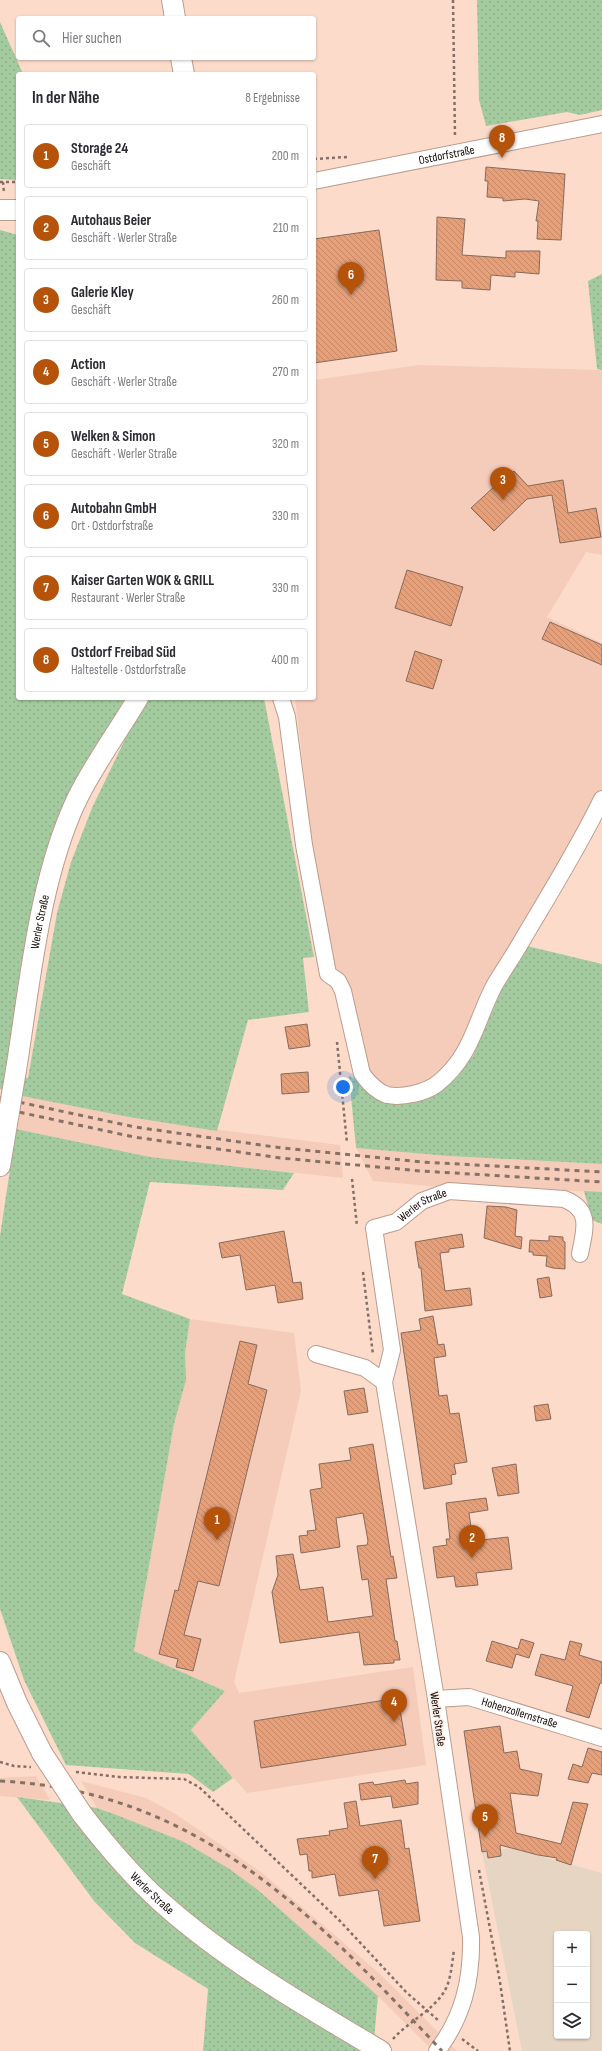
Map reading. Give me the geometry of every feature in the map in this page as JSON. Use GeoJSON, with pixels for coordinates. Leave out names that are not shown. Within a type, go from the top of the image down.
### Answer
{"type":"FeatureCollection","features":[{"type":"Feature","properties":{"kind":"main road"},"geometry":{"type":"LineString","coordinates":[[172,0],[175,16]]}},
{"type":"Feature","properties":{"kind":"main road"},"geometry":{"type":"LineString","coordinates":[[181,60],[184,72]]}},
{"type":"Feature","properties":{"kind":"main road"},"geometry":{"type":"LineString","coordinates":[[0,210],[16,210]]}},
{"type":"Feature","properties":{"kind":"main road","name":"Werler Straße"},"geometry":{"type":"LineString","coordinates":[[0,1166],[42,911],[55,858],[77,799],[137,700]]}},
{"type":"Feature","properties":{"kind":"main road","name":"Werler Straße"},"geometry":{"type":"LineString","coordinates":[[0,1662],[17,1703],[37,1760],[120,1861],[160,1901],[202,1936],[286,1994],[385,2046]]}},
{"type":"Feature","properties":{"kind":"street","name":"Ostdorfstraße"},"geometry":{"type":"LineString","coordinates":[[316,181],[474,148],[602,124]]}},
{"type":"Feature","properties":{"kind":"street"},"geometry":{"type":"LineString","coordinates":[[282,700],[286,717],[304,845],[328,974],[338,981],[343,991],[358,1062],[362,1074],[370,1085],[386,1095],[401,1095],[422,1092],[436,1085],[450,1072],[467,1051],[494,986],[584,837],[602,799]]}},
{"type":"Feature","properties":{"kind":"street","name":"Werler Straße"},"geometry":{"type":"LineString","coordinates":[[437,2051],[452,2031],[466,1995],[471,1956],[471,1937],[436,1700],[384,1382],[392,1350],[374,1228],[396,1222],[422,1202],[449,1191],[564,1199],[578,1206],[583,1214],[585,1223],[580,1254]]}},
{"type":"Feature","properties":{"kind":"street"},"geometry":{"type":"LineString","coordinates":[[316,1354],[365,1368],[384,1382]]}},
{"type":"Feature","properties":{"kind":"street","name":"Hohenzollernstraße"},"geometry":{"type":"LineString","coordinates":[[436,1700],[468,1697],[602,1738]]}},
{"type":"Feature","properties":{"kind":"path"},"geometry":{"type":"LineString","coordinates":[[453,0],[455,140]]}},
{"type":"Feature","properties":{"kind":"path"},"geometry":{"type":"LineString","coordinates":[[0,182],[16,182]]}},
{"type":"Feature","properties":{"kind":"path"},"geometry":{"type":"LineString","coordinates":[[336,1034],[347,1143]]}},
{"type":"Feature","properties":{"kind":"path"},"geometry":{"type":"LineString","coordinates":[[0,1762],[14,1766],[37,1760]]}},
{"type":"Feature","properties":{"kind":"path"},"geometry":{"type":"LineString","coordinates":[[74,1772],[119,1777],[184,1779],[199,1788],[340,1920],[406,1992],[431,2015]]}},
{"type":"Feature","properties":{"kind":"path"},"geometry":{"type":"LineString","coordinates":[[459,1861],[479,1870],[500,1982],[510,2051]]}},
{"type":"Feature","properties":{"kind":"path"},"geometry":{"type":"LineString","coordinates":[[385,2046],[398,2033],[427,2010],[444,1992],[452,1966],[454,1944]]}},
{"type":"Feature","properties":{"kind":"path"},"geometry":{"type":"LineString","coordinates":[[452,2031],[478,2051]]}},
{"type":"Feature","properties":{"kind":"shaded area"},"geometry":{"type":"Polygon","coordinates":[[[419,365],[602,370],[602,555],[586,552],[547,617],[602,643],[602,799],[467,1051],[422,1092],[370,1085],[346,1003],[328,974],[295,700],[316,700],[316,380],[419,365]]]}},
{"type":"Feature","properties":{"kind":"shaded area"},"geometry":{"type":"Polygon","coordinates":[[[22,1096],[165,1123],[340,1145],[343,1178],[150,1157],[16,1129],[22,1096]]]}},
{"type":"Feature","properties":{"kind":"shaded area"},"geometry":{"type":"Polygon","coordinates":[[[356,1148],[448,1156],[602,1164],[602,1192],[441,1187],[373,1181],[356,1148]]]}},
{"type":"Feature","properties":{"kind":"shaded area"},"geometry":{"type":"Polygon","coordinates":[[[190,1319],[294,1333],[301,1391],[234,1682],[239,1693],[413,1667],[426,1765],[247,1793],[191,1730],[225,1691],[134,1651],[174,1424],[185,1380],[185,1353],[190,1319]]]}},
{"type":"Feature","properties":{"kind":"shaded area"},"geometry":{"type":"Polygon","coordinates":[[[36,1776],[50,1800],[0,1796],[0,1778],[36,1776]]]}},
{"type":"Feature","properties":{"kind":"shaded area"},"geometry":{"type":"Polygon","coordinates":[[[81,1781],[146,1798],[174,1813],[261,1872],[379,1973],[457,2051],[433,2051],[378,1996],[258,1890],[140,1826],[97,1808],[81,1781]]]}},
{"type":"Feature","properties":{"kind":"shaded area"},"geometry":{"type":"Polygon","coordinates":[[[511,1848],[602,1873],[602,2051],[522,2051],[482,1852],[511,1848]]]}},
{"type":"Feature","properties":{"kind":"green space"},"geometry":{"type":"Polygon","coordinates":[[[477,0],[602,0],[602,110],[580,115],[567,112],[486,126],[479,100],[477,0]]]}},
{"type":"Feature","properties":{"kind":"green space"},"geometry":{"type":"Polygon","coordinates":[[[0,22],[22,72],[16,72],[16,180],[0,179],[0,22]]]}},
{"type":"Feature","properties":{"kind":"green space"},"geometry":{"type":"Polygon","coordinates":[[[0,230],[16,234],[16,700],[124,700],[70,793],[9,1073],[28,1078],[57,913],[71,862],[92,808],[131,727],[148,700],[264,700],[314,957],[303,958],[309,1012],[248,1020],[217,1131],[129,1117],[22,1096],[0,1089],[0,230]]]}},
{"type":"Feature","properties":{"kind":"green space"},"geometry":{"type":"Polygon","coordinates":[[[602,274],[602,370],[597,369],[588,281],[602,274]]]}},
{"type":"Feature","properties":{"kind":"green space"},"geometry":{"type":"Polygon","coordinates":[[[527,946],[602,964],[602,1164],[448,1156],[356,1148],[349,1075],[382,1101],[442,1090],[457,1077],[473,1056],[501,991],[527,946]]]}},
{"type":"Feature","properties":{"kind":"green space"},"geometry":{"type":"Polygon","coordinates":[[[16,1129],[150,1157],[294,1173],[283,1190],[150,1182],[122,1294],[190,1319],[185,1353],[186,1380],[174,1424],[134,1651],[225,1691],[191,1730],[233,1778],[213,1792],[189,1774],[66,1765],[24,1680],[0,1609],[0,1236],[16,1129]]]}},
{"type":"Feature","properties":{"kind":"green space"},"geometry":{"type":"Polygon","coordinates":[[[584,1191],[602,1192],[602,1224],[592,1220],[584,1191]]]}},
{"type":"Feature","properties":{"kind":"green space"},"geometry":{"type":"Polygon","coordinates":[[[17,1797],[97,1808],[184,1842],[228,1868],[258,1890],[378,1996],[373,2051],[203,2051],[208,1989],[135,1943],[94,1901],[17,1797]]]}},
{"type":"Feature","properties":{"kind":"building"},"geometry":{"type":"Polygon","coordinates":[[[486,167],[565,174],[561,240],[537,239],[538,221],[536,221],[539,201],[525,199],[503,201],[503,198],[487,197],[488,181],[485,181],[486,167]]]}},
{"type":"Feature","properties":{"kind":"building"},"geometry":{"type":"Polygon","coordinates":[[[437,217],[465,219],[462,255],[506,258],[506,251],[540,251],[539,274],[515,272],[515,277],[491,275],[490,290],[462,288],[462,281],[436,280],[437,217]]]}},
{"type":"Feature","properties":{"kind":"building"},"geometry":{"type":"Polygon","coordinates":[[[379,230],[397,351],[316,363],[316,239],[379,230]]]}},
{"type":"Feature","properties":{"kind":"building"},"geometry":{"type":"Polygon","coordinates":[[[514,471],[528,486],[563,480],[568,513],[596,508],[601,537],[560,543],[552,495],[527,499],[494,531],[471,508],[514,471]]]}},
{"type":"Feature","properties":{"kind":"building"},"geometry":{"type":"Polygon","coordinates":[[[407,570],[463,587],[451,626],[395,608],[407,570]]]}},
{"type":"Feature","properties":{"kind":"building"},"geometry":{"type":"Polygon","coordinates":[[[550,622],[602,645],[602,665],[542,639],[550,622]]]}},
{"type":"Feature","properties":{"kind":"building"},"geometry":{"type":"Polygon","coordinates":[[[415,651],[442,660],[433,689],[406,681],[415,651]]]}},
{"type":"Feature","properties":{"kind":"building"},"geometry":{"type":"Polygon","coordinates":[[[307,1024],[310,1046],[289,1049],[285,1027],[307,1024]]]}},
{"type":"Feature","properties":{"kind":"building"},"geometry":{"type":"Polygon","coordinates":[[[308,1072],[309,1092],[282,1094],[281,1074],[308,1072]]]}},
{"type":"Feature","properties":{"kind":"building"},"geometry":{"type":"Polygon","coordinates":[[[487,1206],[506,1207],[517,1210],[515,1236],[522,1237],[521,1249],[484,1238],[487,1206]]]}},
{"type":"Feature","properties":{"kind":"building"},"geometry":{"type":"Polygon","coordinates":[[[284,1231],[293,1283],[301,1282],[303,1299],[278,1303],[275,1285],[246,1290],[240,1255],[222,1258],[219,1243],[284,1231]]]}},
{"type":"Feature","properties":{"kind":"building"},"geometry":{"type":"Polygon","coordinates":[[[462,1234],[464,1247],[449,1249],[449,1252],[440,1253],[445,1291],[470,1288],[472,1305],[425,1311],[421,1268],[419,1268],[415,1242],[462,1234]]]}},
{"type":"Feature","properties":{"kind":"building"},"geometry":{"type":"Polygon","coordinates":[[[549,1236],[563,1237],[563,1241],[565,1242],[565,1269],[546,1266],[547,1256],[533,1255],[533,1252],[529,1252],[530,1240],[549,1241],[549,1236]]]}},
{"type":"Feature","properties":{"kind":"building"},"geometry":{"type":"Polygon","coordinates":[[[549,1277],[552,1296],[540,1298],[537,1279],[549,1277]]]}},
{"type":"Feature","properties":{"kind":"building"},"geometry":{"type":"Polygon","coordinates":[[[433,1316],[438,1345],[444,1344],[446,1356],[434,1358],[439,1396],[447,1395],[450,1414],[459,1413],[467,1462],[454,1464],[456,1474],[451,1475],[452,1484],[424,1489],[401,1333],[421,1330],[419,1319],[433,1316]]]}},
{"type":"Feature","properties":{"kind":"building"},"geometry":{"type":"Polygon","coordinates":[[[240,1341],[257,1345],[248,1384],[267,1390],[219,1586],[198,1581],[184,1635],[201,1639],[193,1671],[176,1667],[178,1659],[159,1654],[175,1590],[178,1591],[240,1341]]]}},
{"type":"Feature","properties":{"kind":"building"},"geometry":{"type":"Polygon","coordinates":[[[364,1388],[368,1412],[348,1415],[344,1391],[364,1388]]]}},
{"type":"Feature","properties":{"kind":"building"},"geometry":{"type":"Polygon","coordinates":[[[548,1404],[551,1419],[536,1421],[534,1406],[548,1404]]]}},
{"type":"Feature","properties":{"kind":"building"},"geometry":{"type":"Polygon","coordinates":[[[373,1444],[391,1557],[393,1556],[397,1578],[386,1579],[395,1641],[397,1641],[400,1660],[394,1660],[394,1663],[364,1665],[359,1632],[280,1643],[272,1592],[278,1575],[276,1556],[293,1554],[300,1590],[323,1587],[328,1622],[373,1616],[368,1579],[362,1580],[357,1546],[367,1545],[368,1541],[363,1513],[336,1518],[340,1547],[301,1553],[299,1536],[308,1535],[307,1531],[316,1530],[310,1490],[322,1488],[319,1464],[351,1460],[349,1448],[373,1444]]]}},
{"type":"Feature","properties":{"kind":"building"},"geometry":{"type":"Polygon","coordinates":[[[516,1464],[519,1493],[498,1496],[492,1468],[516,1464]]]}},
{"type":"Feature","properties":{"kind":"building"},"geometry":{"type":"Polygon","coordinates":[[[486,1498],[488,1510],[469,1513],[473,1541],[508,1537],[512,1569],[476,1573],[478,1585],[456,1587],[454,1576],[437,1578],[433,1547],[447,1545],[446,1539],[450,1539],[446,1503],[486,1498]]]}},
{"type":"Feature","properties":{"kind":"building"},"geometry":{"type":"Polygon","coordinates":[[[521,1639],[534,1643],[529,1658],[516,1654],[512,1668],[486,1661],[492,1641],[518,1649],[521,1639]]]}},
{"type":"Feature","properties":{"kind":"building"},"geometry":{"type":"Polygon","coordinates":[[[570,1641],[582,1644],[579,1655],[602,1662],[602,1683],[600,1683],[589,1718],[566,1711],[573,1686],[535,1675],[541,1654],[565,1660],[570,1641]]]}},
{"type":"Feature","properties":{"kind":"building"},"geometry":{"type":"Polygon","coordinates":[[[398,1698],[406,1745],[261,1768],[254,1721],[398,1698]]]}},
{"type":"Feature","properties":{"kind":"building"},"geometry":{"type":"Polygon","coordinates":[[[500,1726],[504,1753],[517,1751],[520,1769],[542,1774],[538,1796],[510,1793],[516,1833],[561,1844],[573,1802],[588,1804],[571,1865],[556,1860],[557,1858],[538,1855],[500,1845],[501,1856],[488,1858],[487,1851],[482,1852],[464,1731],[500,1726]]]}},
{"type":"Feature","properties":{"kind":"building"},"geometry":{"type":"Polygon","coordinates":[[[588,1748],[602,1752],[602,1775],[592,1773],[588,1783],[568,1779],[573,1764],[582,1767],[588,1748]]]}},
{"type":"Feature","properties":{"kind":"building"},"geometry":{"type":"Polygon","coordinates":[[[405,1780],[406,1784],[418,1782],[418,1804],[393,1808],[391,1796],[361,1800],[359,1784],[373,1782],[374,1785],[405,1780]]]}},
{"type":"Feature","properties":{"kind":"building"},"geometry":{"type":"Polygon","coordinates":[[[356,1801],[360,1826],[401,1820],[405,1849],[409,1848],[420,1921],[384,1926],[378,1890],[339,1896],[335,1874],[312,1878],[312,1871],[309,1871],[307,1854],[300,1855],[297,1839],[330,1835],[329,1831],[348,1828],[344,1803],[356,1801]]]}},
{"type":"Feature","properties":{"kind":"railway"},"geometry":{"type":"LineString","coordinates":[[0,1098],[135,1127],[282,1148],[422,1162],[602,1172]]}},
{"type":"Feature","properties":{"kind":"railway"},"geometry":{"type":"LineString","coordinates":[[0,1108],[134,1137],[281,1158],[421,1171],[602,1182]]}},
{"type":"Feature","properties":{"kind":"railway"},"geometry":{"type":"LineString","coordinates":[[0,1781],[71,1790],[135,1808],[194,1835],[248,1869],[298,1908],[347,1953],[442,2051]]}},
{"type":"Feature","properties":{"kind":"place","name":"Ostdorf Freibad Süd"},"geometry":{"type":"Point","coordinates":[502,158]}},
{"type":"Feature","properties":{"kind":"place","name":"Autobahn GmbH"},"geometry":{"type":"Point","coordinates":[351,295]}},
{"type":"Feature","properties":{"kind":"place","name":"Galerie Kley"},"geometry":{"type":"Point","coordinates":[503,500]}},
{"type":"Feature","properties":{"kind":"place","name":"Storage 24"},"geometry":{"type":"Point","coordinates":[217,1540]}},
{"type":"Feature","properties":{"kind":"place","name":"Autohaus Beier"},"geometry":{"type":"Point","coordinates":[472,1558]}},
{"type":"Feature","properties":{"kind":"place","name":"Action"},"geometry":{"type":"Point","coordinates":[394,1722]}},
{"type":"Feature","properties":{"kind":"place","name":"Welken & Simon"},"geometry":{"type":"Point","coordinates":[485,1837]}},
{"type":"Feature","properties":{"kind":"place","name":"Kaiser Garten WOK & GRILL"},"geometry":{"type":"Point","coordinates":[375,1879]}}]}
